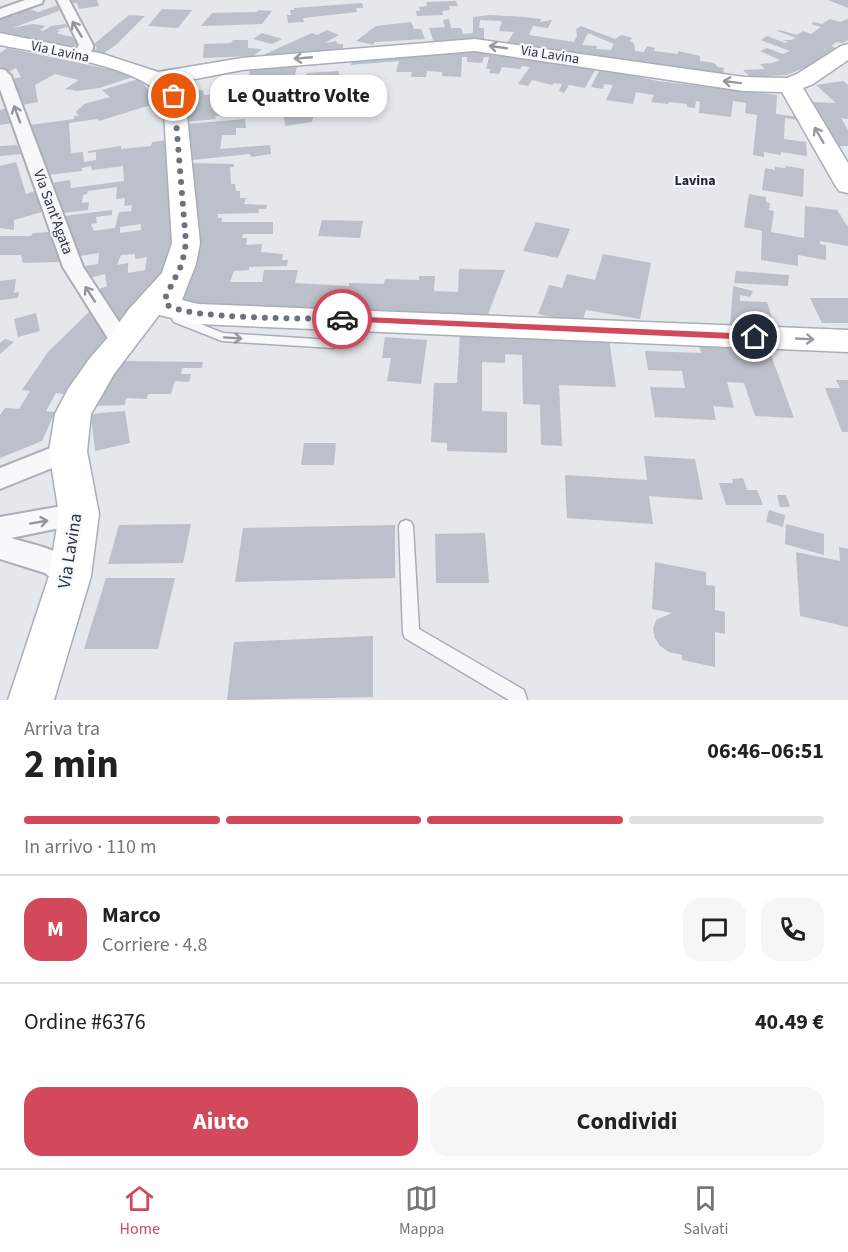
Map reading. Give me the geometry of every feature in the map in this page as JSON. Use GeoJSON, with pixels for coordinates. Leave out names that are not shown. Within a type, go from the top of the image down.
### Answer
{"type":"FeatureCollection","features":[{"type":"Feature","properties":{"kind":"street"},"geometry":{"type":"LineString","coordinates":[[0,14],[37,0]]}},
{"type":"Feature","properties":{"kind":"street"},"geometry":{"type":"LineString","coordinates":[[63,0],[86,45],[86,49],[79,55]]}},
{"type":"Feature","properties":{"kind":"street","name":"Via Lavina"},"geometry":{"type":"LineString","coordinates":[[3,43],[120,64],[157,79],[171,89],[174,96],[186,243],[182,264],[173,279]]}},
{"type":"Feature","properties":{"kind":"street","name":"Via Lavina"},"geometry":{"type":"LineString","coordinates":[[120,64],[242,64],[475,45],[693,78],[744,84],[790,85],[805,79],[848,50]]}},
{"type":"Feature","properties":{"kind":"street","name":"Via Lavina"},"geometry":{"type":"LineString","coordinates":[[157,79],[242,64]]}},
{"type":"Feature","properties":{"kind":"street","name":"Via Sant'Agata"},"geometry":{"type":"LineString","coordinates":[[0,73],[73,267],[123,343]]}},
{"type":"Feature","properties":{"kind":"street"},"geometry":{"type":"LineString","coordinates":[[790,85],[848,185]]}},
{"type":"Feature","properties":{"kind":"street"},"geometry":{"type":"LineString","coordinates":[[123,343],[140,316],[173,279]]}},
{"type":"Feature","properties":{"kind":"street"},"geometry":{"type":"LineString","coordinates":[[173,279],[166,296],[166,304],[188,316]]}},
{"type":"Feature","properties":{"kind":"street"},"geometry":{"type":"LineString","coordinates":[[123,343],[159,325],[188,316],[362,320],[848,341]]}},
{"type":"Feature","properties":{"kind":"street","name":"Via Lavina"},"geometry":{"type":"LineString","coordinates":[[32,700],[70,576],[79,514],[68,451],[69,434],[80,398],[102,366],[123,343]]}},
{"type":"Feature","properties":{"kind":"street"},"geometry":{"type":"LineString","coordinates":[[0,479],[68,451]]}},
{"type":"Feature","properties":{"kind":"street"},"geometry":{"type":"LineString","coordinates":[[0,529],[79,514]]}},
{"type":"Feature","properties":{"kind":"street"},"geometry":{"type":"LineString","coordinates":[[0,547],[54,564],[70,576]]}},
{"type":"Feature","properties":{"kind":"lane"},"geometry":{"type":"LineString","coordinates":[[406,526],[411,633],[518,696],[518,700]]}},
{"type":"Feature","properties":{"kind":"building"},"geometry":{"type":"Polygon","coordinates":[[[71,0],[97,0],[99,6],[79,9],[77,3],[72,3],[71,0]]]}},
{"type":"Feature","properties":{"kind":"building"},"geometry":{"type":"Polygon","coordinates":[[[828,0],[848,0],[848,8],[828,0]]]}},
{"type":"Feature","properties":{"kind":"building"},"geometry":{"type":"Polygon","coordinates":[[[456,1],[458,6],[449,6],[450,10],[442,11],[443,15],[417,16],[416,11],[420,11],[419,7],[427,6],[426,2],[456,1]]]}},
{"type":"Feature","properties":{"kind":"building"},"geometry":{"type":"Polygon","coordinates":[[[362,3],[363,8],[356,8],[357,12],[303,18],[304,22],[288,23],[287,15],[291,15],[290,10],[294,8],[362,3]]]}},
{"type":"Feature","properties":{"kind":"building"},"geometry":{"type":"Polygon","coordinates":[[[58,5],[59,11],[12,28],[33,24],[46,26],[40,30],[43,31],[51,26],[66,24],[68,27],[56,30],[61,31],[56,33],[77,38],[80,42],[72,48],[0,33],[0,16],[6,14],[13,16],[18,14],[13,12],[26,8],[38,12],[58,5]]]}},
{"type":"Feature","properties":{"kind":"building"},"geometry":{"type":"Polygon","coordinates":[[[162,9],[192,10],[178,28],[148,26],[162,9]]]}},
{"type":"Feature","properties":{"kind":"building"},"geometry":{"type":"Polygon","coordinates":[[[259,10],[272,11],[262,24],[201,26],[212,13],[257,12],[259,10]]]}},
{"type":"Feature","properties":{"kind":"building"},"geometry":{"type":"Polygon","coordinates":[[[129,15],[145,16],[118,43],[103,54],[93,52],[97,48],[94,44],[129,15]]]}},
{"type":"Feature","properties":{"kind":"building"},"geometry":{"type":"Polygon","coordinates":[[[490,15],[541,19],[540,22],[552,20],[548,28],[533,26],[529,35],[574,42],[577,36],[576,29],[581,26],[615,39],[621,35],[633,38],[629,41],[634,43],[635,51],[644,52],[647,46],[655,48],[654,51],[678,54],[678,51],[700,56],[700,61],[714,63],[724,68],[723,76],[507,43],[514,32],[499,31],[502,21],[480,20],[479,28],[484,28],[484,41],[434,43],[429,28],[445,27],[443,20],[449,19],[451,28],[461,28],[463,34],[473,33],[473,17],[490,15]],[[588,33],[582,45],[611,50],[614,44],[588,33]]]}},
{"type":"Feature","properties":{"kind":"building"},"geometry":{"type":"Polygon","coordinates":[[[830,19],[840,22],[848,19],[848,40],[831,46],[836,48],[811,65],[787,75],[750,77],[743,70],[765,69],[760,64],[780,60],[760,51],[767,48],[783,54],[790,51],[761,40],[767,36],[786,43],[789,42],[782,40],[796,38],[777,31],[797,35],[803,31],[811,34],[821,27],[811,24],[814,22],[822,24],[830,19]]]}},
{"type":"Feature","properties":{"kind":"building"},"geometry":{"type":"Polygon","coordinates":[[[411,22],[414,29],[421,29],[425,39],[375,42],[373,45],[356,41],[376,26],[411,22]]]}},
{"type":"Feature","properties":{"kind":"building"},"geometry":{"type":"Polygon","coordinates":[[[327,30],[339,35],[325,43],[336,41],[338,44],[343,44],[343,49],[263,55],[312,33],[317,35],[327,30]]]}},
{"type":"Feature","properties":{"kind":"building"},"geometry":{"type":"Polygon","coordinates":[[[262,33],[282,39],[272,44],[253,39],[262,33]]]}},
{"type":"Feature","properties":{"kind":"building"},"geometry":{"type":"Polygon","coordinates":[[[233,40],[248,40],[248,48],[262,49],[253,56],[203,58],[204,44],[231,43],[233,40]]]}},
{"type":"Feature","properties":{"kind":"building"},"geometry":{"type":"Polygon","coordinates":[[[7,48],[128,73],[133,77],[99,88],[77,91],[65,89],[79,80],[55,74],[35,85],[38,102],[22,105],[12,79],[21,77],[16,68],[9,72],[0,66],[0,53],[7,48]]]}},
{"type":"Feature","properties":{"kind":"building"},"geometry":{"type":"Polygon","coordinates":[[[475,48],[596,68],[585,88],[569,85],[564,93],[559,91],[562,84],[552,85],[532,80],[528,86],[518,84],[530,67],[522,66],[520,69],[502,67],[499,74],[489,73],[491,69],[486,69],[489,57],[484,57],[482,63],[467,62],[467,57],[462,57],[461,77],[442,76],[442,72],[427,71],[426,77],[411,77],[412,72],[396,72],[399,61],[351,65],[353,57],[475,48]]]}},
{"type":"Feature","properties":{"kind":"building"},"geometry":{"type":"Polygon","coordinates":[[[297,66],[291,93],[285,94],[287,82],[267,84],[266,93],[253,94],[254,83],[248,84],[250,70],[297,66]]]}},
{"type":"Feature","properties":{"kind":"building"},"geometry":{"type":"Polygon","coordinates":[[[600,69],[658,81],[777,95],[776,114],[798,117],[799,120],[785,118],[784,139],[806,142],[807,156],[781,152],[781,155],[764,152],[764,157],[753,155],[757,115],[745,113],[746,103],[733,101],[731,117],[699,113],[700,102],[696,101],[695,108],[687,107],[687,104],[651,102],[654,95],[636,92],[633,104],[606,100],[613,85],[604,84],[603,89],[591,87],[600,69]]]}},
{"type":"Feature","properties":{"kind":"building"},"geometry":{"type":"Polygon","coordinates":[[[339,71],[338,100],[317,100],[318,89],[305,89],[307,73],[339,71]]]}},
{"type":"Feature","properties":{"kind":"building"},"geometry":{"type":"Polygon","coordinates":[[[139,79],[160,102],[99,121],[97,119],[69,123],[71,153],[83,152],[84,162],[96,160],[96,152],[88,153],[88,151],[121,146],[121,149],[151,146],[152,142],[167,140],[175,242],[165,276],[124,322],[116,322],[99,289],[107,286],[105,274],[89,278],[85,266],[98,264],[99,253],[80,256],[64,216],[112,210],[112,215],[96,217],[97,223],[91,224],[94,231],[115,228],[119,212],[131,211],[132,205],[124,206],[125,198],[116,199],[117,187],[88,191],[83,195],[82,203],[89,202],[88,210],[63,213],[52,183],[70,180],[71,188],[124,181],[123,166],[92,170],[91,166],[82,168],[82,171],[48,175],[30,125],[74,119],[74,116],[79,116],[76,112],[84,104],[110,97],[102,90],[139,79]],[[141,224],[120,227],[120,233],[141,230],[141,224]],[[135,254],[121,255],[117,265],[128,263],[128,273],[145,270],[147,257],[135,259],[135,254]]]}},
{"type":"Feature","properties":{"kind":"building"},"geometry":{"type":"Polygon","coordinates":[[[843,81],[848,85],[848,119],[841,118],[848,130],[848,146],[836,146],[812,102],[836,103],[816,85],[843,81]]]}},
{"type":"Feature","properties":{"kind":"building"},"geometry":{"type":"Polygon","coordinates":[[[203,90],[204,95],[228,93],[228,98],[236,98],[235,104],[214,106],[215,110],[235,109],[235,114],[215,116],[216,119],[186,122],[181,92],[203,90]]]}},
{"type":"Feature","properties":{"kind":"building"},"geometry":{"type":"Polygon","coordinates":[[[306,104],[317,104],[312,122],[285,126],[284,117],[303,115],[306,104]]]}},
{"type":"Feature","properties":{"kind":"building"},"geometry":{"type":"Polygon","coordinates":[[[7,108],[12,123],[0,125],[0,110],[7,108]]]}},
{"type":"Feature","properties":{"kind":"building"},"geometry":{"type":"Polygon","coordinates":[[[245,119],[246,128],[236,128],[236,135],[222,135],[220,149],[270,145],[271,154],[192,160],[186,124],[245,119]]]}},
{"type":"Feature","properties":{"kind":"building"},"geometry":{"type":"Polygon","coordinates":[[[17,145],[21,154],[0,156],[0,146],[17,145]]]}},
{"type":"Feature","properties":{"kind":"building"},"geometry":{"type":"Polygon","coordinates":[[[16,162],[26,194],[35,191],[42,212],[14,220],[14,230],[0,228],[0,166],[16,162]]]}},
{"type":"Feature","properties":{"kind":"building"},"geometry":{"type":"Polygon","coordinates":[[[192,163],[234,164],[234,167],[230,167],[231,184],[235,184],[236,191],[240,191],[240,198],[246,198],[244,204],[267,205],[266,209],[259,209],[258,213],[218,214],[218,218],[222,218],[222,222],[273,222],[273,234],[243,234],[242,238],[247,238],[246,245],[262,244],[261,252],[283,254],[282,260],[288,260],[287,266],[249,267],[249,270],[234,271],[230,282],[262,282],[264,270],[298,270],[295,283],[349,286],[349,283],[384,284],[385,279],[419,280],[419,276],[435,276],[434,291],[458,292],[459,269],[505,270],[487,317],[175,303],[197,259],[199,247],[192,163]]]}},
{"type":"Feature","properties":{"kind":"building"},"geometry":{"type":"Polygon","coordinates":[[[786,166],[804,169],[803,197],[762,190],[765,168],[775,170],[775,167],[785,168],[786,166]]]}},
{"type":"Feature","properties":{"kind":"building"},"geometry":{"type":"Polygon","coordinates":[[[749,194],[766,197],[766,202],[770,203],[769,210],[774,211],[771,232],[804,238],[805,206],[837,210],[848,227],[848,246],[820,241],[820,244],[826,245],[826,260],[798,255],[798,266],[761,260],[762,231],[744,227],[749,194]]]}},
{"type":"Feature","properties":{"kind":"building"},"geometry":{"type":"Polygon","coordinates":[[[322,220],[363,221],[360,238],[318,236],[322,220]]]}},
{"type":"Feature","properties":{"kind":"building"},"geometry":{"type":"Polygon","coordinates":[[[536,222],[570,229],[558,258],[523,251],[536,222]]]}},
{"type":"Feature","properties":{"kind":"building"},"geometry":{"type":"Polygon","coordinates":[[[49,232],[60,262],[23,263],[21,255],[0,255],[0,236],[31,236],[33,233],[49,232]]]}},
{"type":"Feature","properties":{"kind":"building"},"geometry":{"type":"Polygon","coordinates":[[[603,254],[651,263],[640,319],[586,310],[582,323],[538,314],[549,285],[562,288],[567,274],[595,280],[603,254]]]}},
{"type":"Feature","properties":{"kind":"building"},"geometry":{"type":"Polygon","coordinates":[[[736,271],[789,275],[788,286],[734,283],[736,271]]]}},
{"type":"Feature","properties":{"kind":"building"},"geometry":{"type":"Polygon","coordinates":[[[16,279],[14,293],[19,292],[18,298],[0,300],[0,281],[16,279]]]}},
{"type":"Feature","properties":{"kind":"building"},"geometry":{"type":"Polygon","coordinates":[[[733,286],[753,291],[750,297],[740,295],[740,301],[767,302],[775,327],[730,326],[733,286]]]}},
{"type":"Feature","properties":{"kind":"building"},"geometry":{"type":"Polygon","coordinates":[[[810,298],[848,298],[848,323],[822,323],[810,298]]]}},
{"type":"Feature","properties":{"kind":"building"},"geometry":{"type":"Polygon","coordinates":[[[90,311],[108,337],[83,366],[64,394],[56,393],[46,411],[55,412],[42,441],[0,458],[0,415],[5,408],[19,409],[30,391],[22,390],[48,352],[90,311]]]}},
{"type":"Feature","properties":{"kind":"building"},"geometry":{"type":"Polygon","coordinates":[[[36,313],[40,331],[18,337],[14,319],[36,313]]]}},
{"type":"Feature","properties":{"kind":"building"},"geometry":{"type":"Polygon","coordinates":[[[460,333],[609,339],[616,387],[559,385],[562,446],[541,445],[540,405],[523,404],[522,355],[505,354],[505,363],[482,362],[482,411],[507,412],[507,453],[447,451],[447,443],[431,442],[434,383],[457,383],[460,333]]]}},
{"type":"Feature","properties":{"kind":"building"},"geometry":{"type":"Polygon","coordinates":[[[385,337],[427,340],[421,384],[387,381],[391,358],[382,358],[385,337]]]}},
{"type":"Feature","properties":{"kind":"building"},"geometry":{"type":"Polygon","coordinates":[[[5,339],[14,342],[0,354],[0,343],[5,339]]]}},
{"type":"Feature","properties":{"kind":"building"},"geometry":{"type":"Polygon","coordinates":[[[699,345],[768,347],[794,418],[755,416],[744,383],[727,382],[734,408],[713,406],[716,420],[655,417],[650,387],[685,388],[682,371],[648,370],[645,351],[701,353],[699,345]]]}},
{"type":"Feature","properties":{"kind":"building"},"geometry":{"type":"Polygon","coordinates":[[[124,361],[203,362],[202,368],[182,368],[181,374],[191,374],[189,382],[175,381],[171,394],[148,394],[147,399],[126,398],[125,405],[94,406],[124,361]]]}},
{"type":"Feature","properties":{"kind":"building"},"geometry":{"type":"Polygon","coordinates":[[[836,380],[848,380],[848,432],[842,432],[825,388],[840,388],[836,380]]]}},
{"type":"Feature","properties":{"kind":"building"},"geometry":{"type":"Polygon","coordinates":[[[125,411],[130,443],[95,451],[91,414],[125,411]]]}},
{"type":"Feature","properties":{"kind":"building"},"geometry":{"type":"Polygon","coordinates":[[[304,443],[336,443],[334,465],[301,465],[304,443]]]}},
{"type":"Feature","properties":{"kind":"building"},"geometry":{"type":"Polygon","coordinates":[[[644,456],[695,459],[703,500],[649,496],[653,524],[567,518],[565,475],[647,480],[644,456]]]}},
{"type":"Feature","properties":{"kind":"building"},"geometry":{"type":"Polygon","coordinates":[[[743,478],[747,490],[757,490],[763,505],[726,505],[719,483],[733,483],[732,479],[743,478]]]}},
{"type":"Feature","properties":{"kind":"building"},"geometry":{"type":"Polygon","coordinates":[[[777,495],[786,495],[790,507],[780,507],[777,495]]]}},
{"type":"Feature","properties":{"kind":"building"},"geometry":{"type":"Polygon","coordinates":[[[769,510],[785,515],[783,527],[766,522],[769,510]]]}},
{"type":"Feature","properties":{"kind":"building"},"geometry":{"type":"Polygon","coordinates":[[[191,524],[183,563],[108,564],[119,525],[191,524]]]}},
{"type":"Feature","properties":{"kind":"building"},"geometry":{"type":"Polygon","coordinates":[[[786,524],[824,534],[824,555],[785,544],[786,524]]]}},
{"type":"Feature","properties":{"kind":"building"},"geometry":{"type":"Polygon","coordinates":[[[395,525],[395,578],[235,582],[243,528],[395,525]]]}},
{"type":"Feature","properties":{"kind":"building"},"geometry":{"type":"Polygon","coordinates":[[[485,533],[489,583],[436,583],[435,534],[485,533]]]}},
{"type":"Feature","properties":{"kind":"building"},"geometry":{"type":"Polygon","coordinates":[[[839,547],[848,549],[848,627],[800,616],[796,552],[840,561],[839,547]]]}},
{"type":"Feature","properties":{"kind":"building"},"geometry":{"type":"Polygon","coordinates":[[[655,562],[706,572],[706,585],[715,586],[715,610],[725,612],[725,634],[715,632],[715,667],[682,660],[682,655],[669,652],[660,646],[655,638],[653,629],[656,620],[672,613],[652,609],[655,562]]]}},
{"type":"Feature","properties":{"kind":"building"},"geometry":{"type":"Polygon","coordinates":[[[106,578],[175,578],[158,649],[84,649],[106,578]]]}},
{"type":"Feature","properties":{"kind":"building"},"geometry":{"type":"Polygon","coordinates":[[[373,636],[373,697],[227,700],[234,642],[373,636]]]}},
{"type":"Feature","properties":{"kind":"way so far"},"geometry":{"type":"LineString","coordinates":[[174,96],[186,243],[182,264],[166,296],[166,304],[170,308],[198,314],[342,319]]}},
{"type":"Feature","properties":{"kind":"place","name":"Le Quattro Volte"},"geometry":{"type":"Point","coordinates":[174,96]}},
{"type":"Feature","properties":{"kind":"district","name":"Lavina"},"geometry":{"type":"Point","coordinates":[695,181]}},
{"type":"Feature","properties":{"kind":"route"},"geometry":{"type":"LineString","coordinates":[[342,319],[755,337]]}}]}
